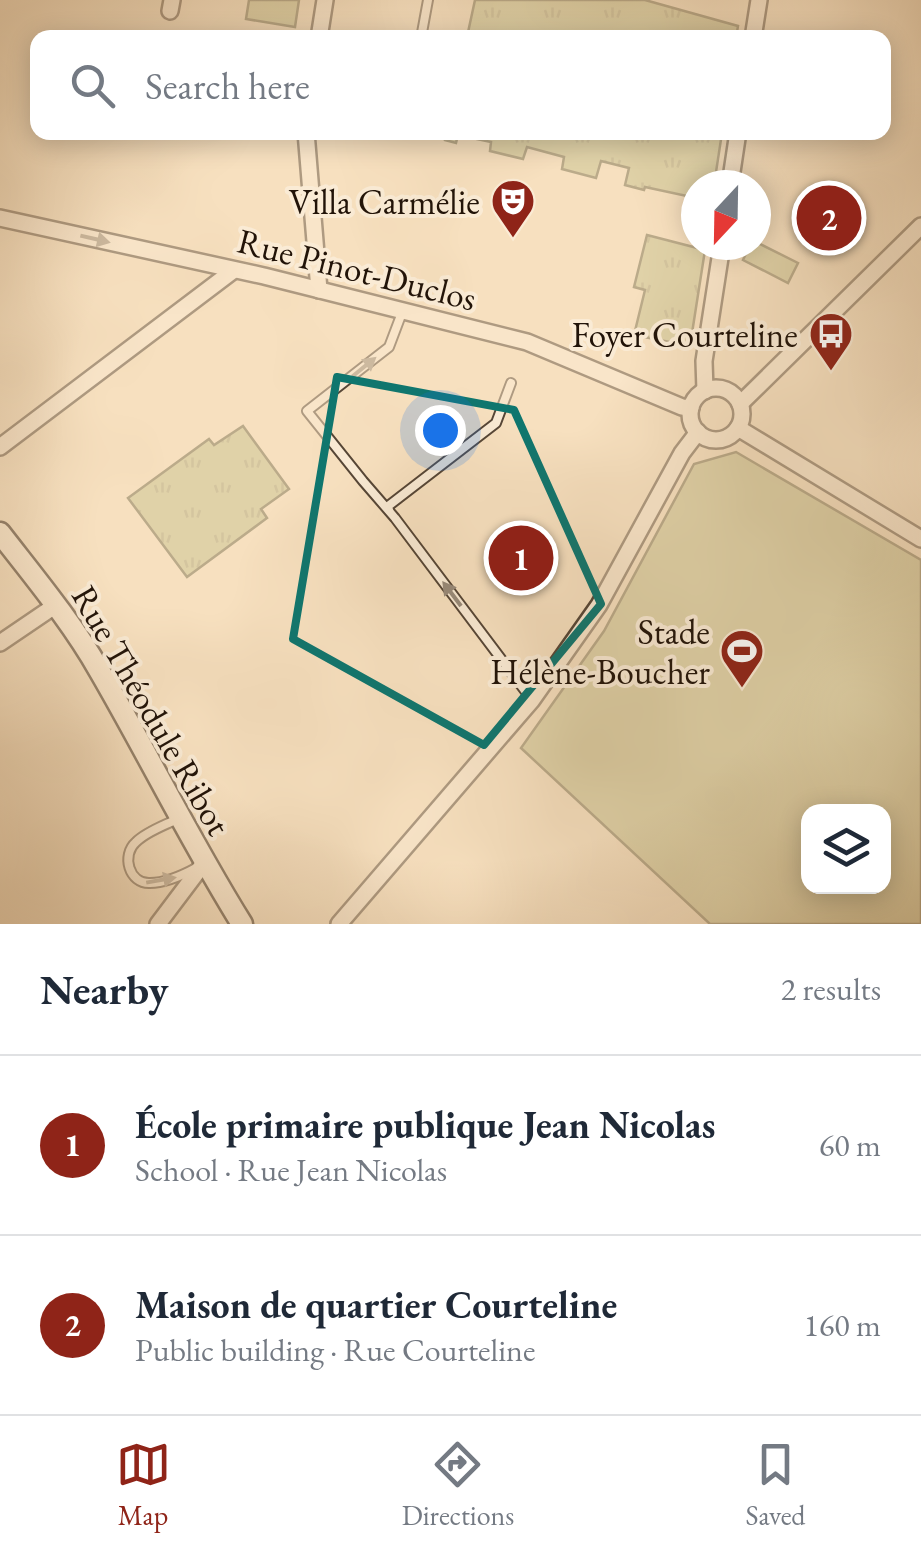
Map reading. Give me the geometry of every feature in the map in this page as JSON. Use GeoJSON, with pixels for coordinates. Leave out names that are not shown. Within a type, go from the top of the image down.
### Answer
{"type":"FeatureCollection","features":[{"type":"Feature","properties":{"kind":"main road","name":"Rue Théodule Ribot"},"geometry":{"type":"LineString","coordinates":[[0,533],[98,667],[204,863],[242,924]]}},
{"type":"Feature","properties":{"kind":"street"},"geometry":{"type":"LineString","coordinates":[[320,30],[325,0]]}},
{"type":"Feature","properties":{"kind":"street"},"geometry":{"type":"LineString","coordinates":[[754,30],[758,0]]}},
{"type":"Feature","properties":{"kind":"street"},"geometry":{"type":"LineString","coordinates":[[307,140],[319,290]]}},
{"type":"Feature","properties":{"kind":"street"},"geometry":{"type":"LineString","coordinates":[[732,170],[737,140]]}},
{"type":"Feature","properties":{"kind":"street","name":"Rue Pinot-Duclos"},"geometry":{"type":"LineString","coordinates":[[0,218],[528,342],[691,408]]}},
{"type":"Feature","properties":{"kind":"street"},"geometry":{"type":"LineString","coordinates":[[740,404],[921,226]]}},
{"type":"Feature","properties":{"kind":"street"},"geometry":{"type":"LineString","coordinates":[[704,391],[704,361],[720,260]]}},
{"type":"Feature","properties":{"kind":"street"},"geometry":{"type":"LineString","coordinates":[[0,447],[234,270]]}},
{"type":"Feature","properties":{"kind":"street"},"geometry":{"type":"LineString","coordinates":[[721,389],[740,404],[742,420],[726,439],[708,439],[691,421],[691,408],[704,391],[721,389]]}},
{"type":"Feature","properties":{"kind":"street"},"geometry":{"type":"LineString","coordinates":[[738,428],[921,539]]}},
{"type":"Feature","properties":{"kind":"street"},"geometry":{"type":"LineString","coordinates":[[339,924],[532,700],[600,605],[682,453],[698,432]]}},
{"type":"Feature","properties":{"kind":"street"},"geometry":{"type":"LineString","coordinates":[[0,642],[56,605]]}},
{"type":"Feature","properties":{"kind":"street"},"geometry":{"type":"LineString","coordinates":[[158,924],[204,863]]}},
{"type":"Feature","properties":{"kind":"lane"},"geometry":{"type":"LineString","coordinates":[[422,30],[428,0]]}},
{"type":"Feature","properties":{"kind":"lane"},"geometry":{"type":"LineString","coordinates":[[395,518],[307,410],[389,347],[403,310]]}},
{"type":"Feature","properties":{"kind":"lane"},"geometry":{"type":"LineString","coordinates":[[511,383],[496,423],[387,507],[532,700]]}},
{"type":"Feature","properties":{"kind":"lane"},"geometry":{"type":"LineString","coordinates":[[179,818],[134,842],[128,866],[135,878],[147,884],[183,875],[204,863]]}},
{"type":"Feature","properties":{"kind":"highlighted area"},"geometry":{"type":"Polygon","coordinates":[[[337,377],[514,410],[601,604],[484,745],[293,639],[337,377]]]}},
{"type":"Feature","properties":{"kind":"green space"},"geometry":{"type":"Polygon","coordinates":[[[249,0],[299,0],[295,27],[246,19],[249,0]]]}},
{"type":"Feature","properties":{"kind":"green space"},"geometry":{"type":"Polygon","coordinates":[[[475,0],[645,0],[738,26],[737,30],[469,30],[475,0]]]}},
{"type":"Feature","properties":{"kind":"green space"},"geometry":{"type":"Polygon","coordinates":[[[482,140],[721,140],[716,170],[681,170],[681,195],[625,185],[629,168],[601,161],[596,178],[562,169],[564,157],[527,147],[523,159],[490,151],[491,142],[482,140]]]}},
{"type":"Feature","properties":{"kind":"green space"},"geometry":{"type":"Polygon","coordinates":[[[647,235],[681,244],[681,260],[703,260],[690,346],[634,335],[645,290],[634,287],[647,235]]]}},
{"type":"Feature","properties":{"kind":"green space"},"geometry":{"type":"Polygon","coordinates":[[[771,250],[798,263],[788,283],[743,260],[771,260],[771,250]]]}},
{"type":"Feature","properties":{"kind":"green space"},"geometry":{"type":"Polygon","coordinates":[[[243,426],[289,489],[261,509],[267,518],[187,577],[128,498],[209,439],[214,445],[243,426]]]}},
{"type":"Feature","properties":{"kind":"green space","name":"Stade Hélène-Boucher"},"geometry":{"type":"Polygon","coordinates":[[[736,452],[921,560],[921,924],[710,924],[521,748],[604,631],[694,464],[736,452]]]}},
{"type":"Feature","properties":{"kind":"place","name":"Maison de quartier Courteline"},"geometry":{"type":"Point","coordinates":[829,218]}},
{"type":"Feature","properties":{"kind":"place","name":"Villa Carmélie"},"geometry":{"type":"Point","coordinates":[513,239]}},
{"type":"Feature","properties":{"kind":"place","name":"Foyer Courteline"},"geometry":{"type":"Point","coordinates":[831,372]}},
{"type":"Feature","properties":{"kind":"place","name":"École primaire publique Jean Nicolas"},"geometry":{"type":"Point","coordinates":[521,558]}},
{"type":"Feature","properties":{"kind":"place","name":"Stade Hélène-Boucher"},"geometry":{"type":"Point","coordinates":[742,689]}}]}
